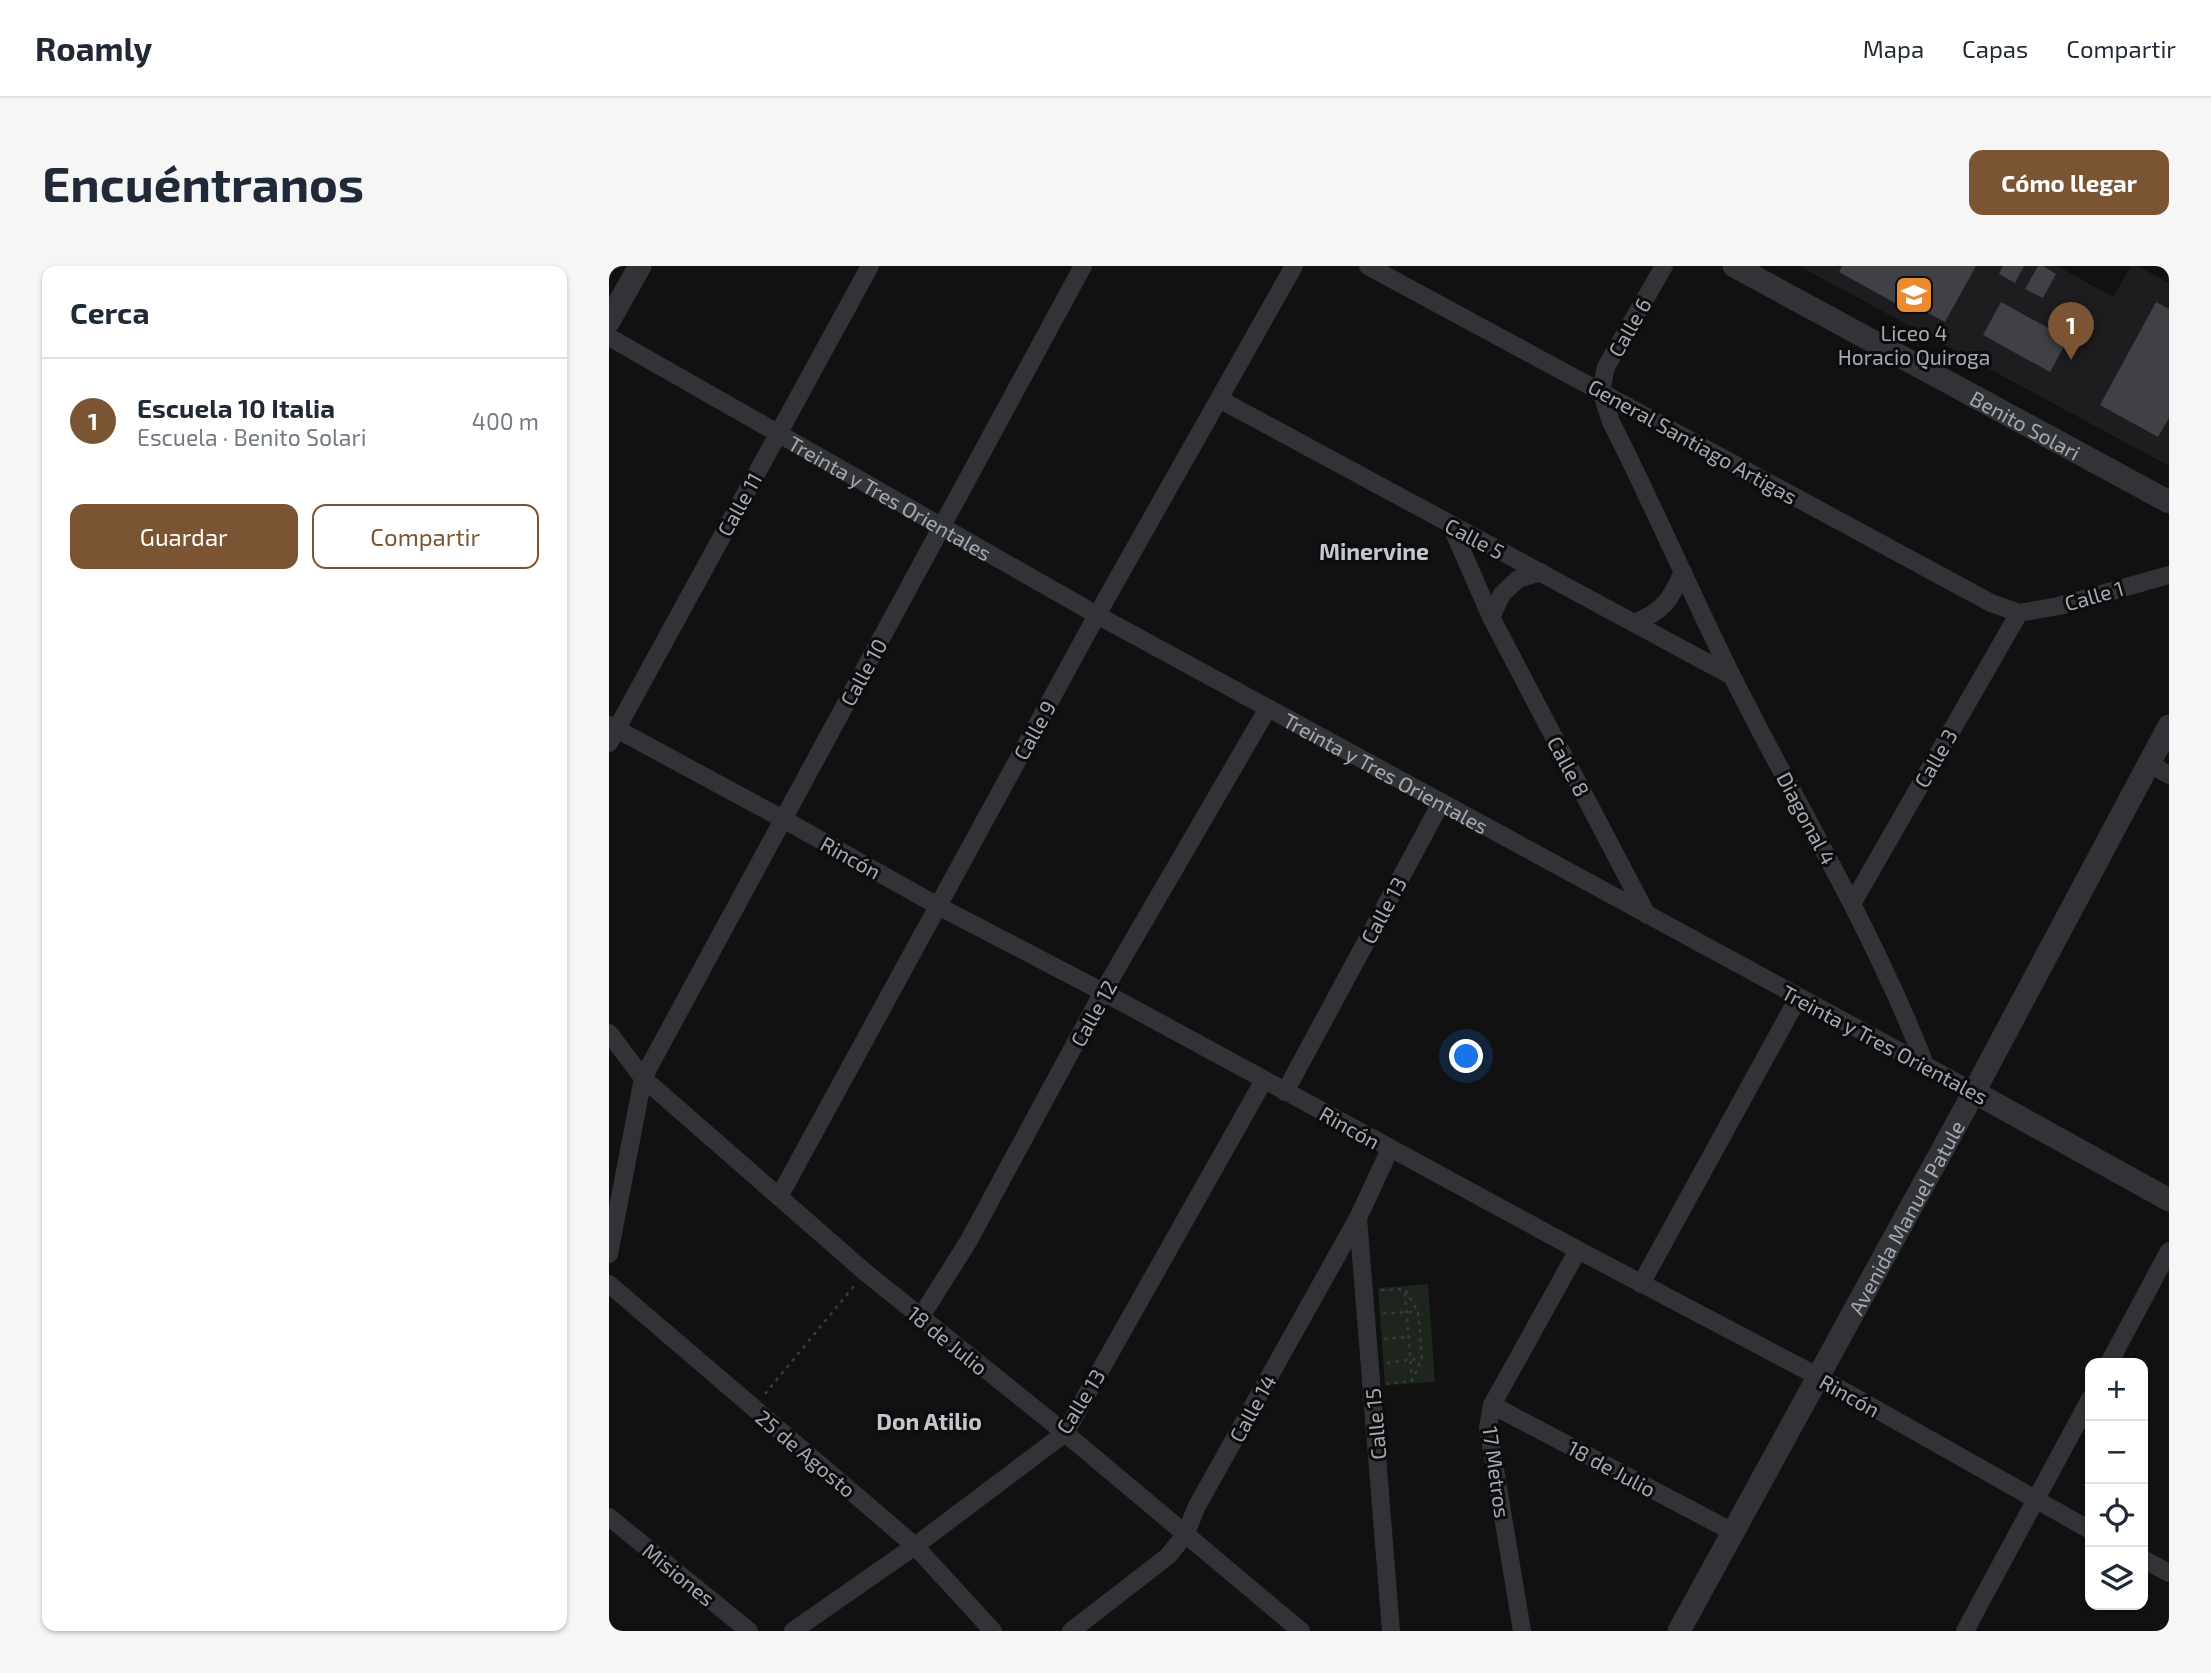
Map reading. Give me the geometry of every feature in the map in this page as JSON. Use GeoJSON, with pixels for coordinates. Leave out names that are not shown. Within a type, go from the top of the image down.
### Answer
{"type":"FeatureCollection","features":[{"type":"Feature","properties":{"kind":"street"},"geometry":{"type":"LineString","coordinates":[[609,321],[640,266]]}},
{"type":"Feature","properties":{"kind":"street","name":"Calle 11"},"geometry":{"type":"LineString","coordinates":[[612,732],[870,266]]}},
{"type":"Feature","properties":{"kind":"street","name":"Calle 10"},"geometry":{"type":"LineString","coordinates":[[609,1254],[643,1078],[1083,266]]}},
{"type":"Feature","properties":{"kind":"street","name":"Calle 9"},"geometry":{"type":"LineString","coordinates":[[779,1197],[1097,615],[1293,266]]}},
{"type":"Feature","properties":{"kind":"street","name":"General Santiago Artigas"},"geometry":{"type":"LineString","coordinates":[[1368,266],[1991,603],[2019,613]]}},
{"type":"Feature","properties":{"kind":"street","name":"Calle 6"},"geometry":{"type":"LineString","coordinates":[[1601,391],[1606,367],[1664,266]]}},
{"type":"Feature","properties":{"kind":"street","name":"Benito Solari"},"geometry":{"type":"LineString","coordinates":[[1734,266],[2169,502]]}},
{"type":"Feature","properties":{"kind":"street","name":"Benito Solari"},"geometry":{"type":"LineString","coordinates":[[1767,266],[2169,485]]}},
{"type":"Feature","properties":{"kind":"street","name":"Treinta y Tres Orientales"},"geometry":{"type":"LineString","coordinates":[[609,337],[1097,615],[1798,998],[1974,1091],[2169,1200]]}},
{"type":"Feature","properties":{"kind":"street","name":"Diagonal 4"},"geometry":{"type":"LineString","coordinates":[[1601,391],[1611,422],[1732,676],[1852,904],[1904,1009],[1926,1066]]}},
{"type":"Feature","properties":{"kind":"street","name":"Calle 5"},"geometry":{"type":"LineString","coordinates":[[1219,399],[1732,676]]}},
{"type":"Feature","properties":{"kind":"street","name":"Calle 8"},"geometry":{"type":"LineString","coordinates":[[1451,526],[1491,617],[1647,915]]}},
{"type":"Feature","properties":{"kind":"street"},"geometry":{"type":"LineString","coordinates":[[1491,617],[1502,594],[1518,579],[1541,572]]}},
{"type":"Feature","properties":{"kind":"street"},"geometry":{"type":"LineString","coordinates":[[1634,623],[1653,615],[1670,599],[1683,572]]}},
{"type":"Feature","properties":{"kind":"street","name":"Calle 1"},"geometry":{"type":"LineString","coordinates":[[2019,613],[2059,606],[2169,575]]}},
{"type":"Feature","properties":{"kind":"street","name":"Calle 3"},"geometry":{"type":"LineString","coordinates":[[1852,904],[2019,613]]}},
{"type":"Feature","properties":{"kind":"street","name":"Calle 12"},"geometry":{"type":"LineString","coordinates":[[920,1318],[968,1242],[1103,992],[1268,708]]}},
{"type":"Feature","properties":{"kind":"street","name":"Avenida Manuel Patule"},"geometry":{"type":"LineString","coordinates":[[1679,1631],[1974,1091],[2169,726]]}},
{"type":"Feature","properties":{"kind":"street","name":"Rincón"},"geometry":{"type":"LineString","coordinates":[[612,732],[783,819],[938,906],[1819,1377],[2085,1527]]}},
{"type":"Feature","properties":{"kind":"street"},"geometry":{"type":"LineString","coordinates":[[2148,763],[2169,775]]}},
{"type":"Feature","properties":{"kind":"street","name":"Calle 13"},"geometry":{"type":"LineString","coordinates":[[1285,1092],[1441,803]]}},
{"type":"Feature","properties":{"kind":"street"},"geometry":{"type":"LineString","coordinates":[[1641,1284],[1798,998]]}},
{"type":"Feature","properties":{"kind":"street","name":"18 de Julio"},"geometry":{"type":"LineString","coordinates":[[609,1033],[643,1078],[865,1272],[1065,1433],[1301,1631]]}},
{"type":"Feature","properties":{"kind":"street","name":"Calle 13"},"geometry":{"type":"LineString","coordinates":[[793,1631],[915,1546],[1065,1433],[1264,1080]]}},
{"type":"Feature","properties":{"kind":"street","name":"Calle 14"},"geometry":{"type":"LineString","coordinates":[[1071,1631],[1168,1556],[1185,1535],[1197,1506],[1358,1218],[1390,1149]]}},
{"type":"Feature","properties":{"kind":"street","name":"Calle 15"},"geometry":{"type":"LineString","coordinates":[[1358,1218],[1391,1631]]}},
{"type":"Feature","properties":{"kind":"street","name":"17 Metros"},"geometry":{"type":"LineString","coordinates":[[1522,1631],[1488,1427],[1492,1405],[1578,1250]]}},
{"type":"Feature","properties":{"kind":"street"},"geometry":{"type":"LineString","coordinates":[[2112,1358],[2169,1251]]}},
{"type":"Feature","properties":{"kind":"street","name":"25 de Agosto"},"geometry":{"type":"LineString","coordinates":[[609,1284],[915,1546],[993,1631]]}},
{"type":"Feature","properties":{"kind":"street","name":"18 de Julio"},"geometry":{"type":"LineString","coordinates":[[1492,1405],[1733,1532]]}},
{"type":"Feature","properties":{"kind":"street"},"geometry":{"type":"LineString","coordinates":[[1965,1631],[2085,1409]]}},
{"type":"Feature","properties":{"kind":"street","name":"Misiones"},"geometry":{"type":"LineString","coordinates":[[609,1517],[749,1631]]}},
{"type":"Feature","properties":{"kind":"street"},"geometry":{"type":"LineString","coordinates":[[2148,1562],[2169,1573]]}},
{"type":"Feature","properties":{"kind":"path"},"geometry":{"type":"LineString","coordinates":[[753,1408],[865,1272]]}},
{"type":"Feature","properties":{"kind":"path"},"geometry":{"type":"LineString","coordinates":[[1364,1291],[1405,1289]]}},
{"type":"Feature","properties":{"kind":"path"},"geometry":{"type":"LineString","coordinates":[[1405,1289],[1418,1312],[1422,1358],[1412,1381]]}},
{"type":"Feature","properties":{"kind":"path"},"geometry":{"type":"LineString","coordinates":[[1405,1289],[1412,1381]]}},
{"type":"Feature","properties":{"kind":"path"},"geometry":{"type":"LineString","coordinates":[[1366,1314],[1418,1312]]}},
{"type":"Feature","properties":{"kind":"path"},"geometry":{"type":"LineString","coordinates":[[1368,1340],[1409,1337]]}},
{"type":"Feature","properties":{"kind":"path"},"geometry":{"type":"LineString","coordinates":[[1370,1365],[1422,1358]]}},
{"type":"Feature","properties":{"kind":"path"},"geometry":{"type":"LineString","coordinates":[[1371,1386],[1412,1381]]}},
{"type":"Feature","properties":{"kind":"shaded area"},"geometry":{"type":"Polygon","coordinates":[[[1799,266],[2057,266],[2113,297],[2131,266],[2137,266],[2169,283],[2169,466],[1799,266]]]}},
{"type":"Feature","properties":{"kind":"shaded area"},"geometry":{"type":"Polygon","coordinates":[[[1428,1284],[1435,1382],[1385,1385],[1378,1288],[1428,1284]]]}},
{"type":"Feature","properties":{"kind":"building"},"geometry":{"type":"Polygon","coordinates":[[[1842,266],[1976,266],[1945,322],[1913,305],[1912,307],[1897,299],[1895,303],[1839,272],[1842,266]]]}},
{"type":"Feature","properties":{"kind":"building"},"geometry":{"type":"Polygon","coordinates":[[[2003,266],[2024,266],[2015,283],[1999,274],[2003,266]]]}},
{"type":"Feature","properties":{"kind":"building"},"geometry":{"type":"Polygon","coordinates":[[[2038,266],[2056,274],[2043,298],[2025,289],[2038,266]]]}},
{"type":"Feature","properties":{"kind":"building"},"geometry":{"type":"Polygon","coordinates":[[[2001,302],[2068,339],[2050,372],[1983,335],[2001,302]]]}},
{"type":"Feature","properties":{"kind":"building"},"geometry":{"type":"Polygon","coordinates":[[[2156,302],[2169,309],[2169,418],[2158,437],[2100,405],[2156,302]]]}},
{"type":"Feature","properties":{"kind":"place","name":"Liceo 4 Horacio Quiroga"},"geometry":{"type":"Point","coordinates":[1914,295]}},
{"type":"Feature","properties":{"kind":"place","name":"Escuela 10 Italia"},"geometry":{"type":"Point","coordinates":[2071,360]}},
{"type":"Feature","properties":{"kind":"district","name":"Minervine"},"geometry":{"type":"Point","coordinates":[1374,551]}},
{"type":"Feature","properties":{"kind":"district","name":"Don Atilio"},"geometry":{"type":"Point","coordinates":[929,1421]}}]}
